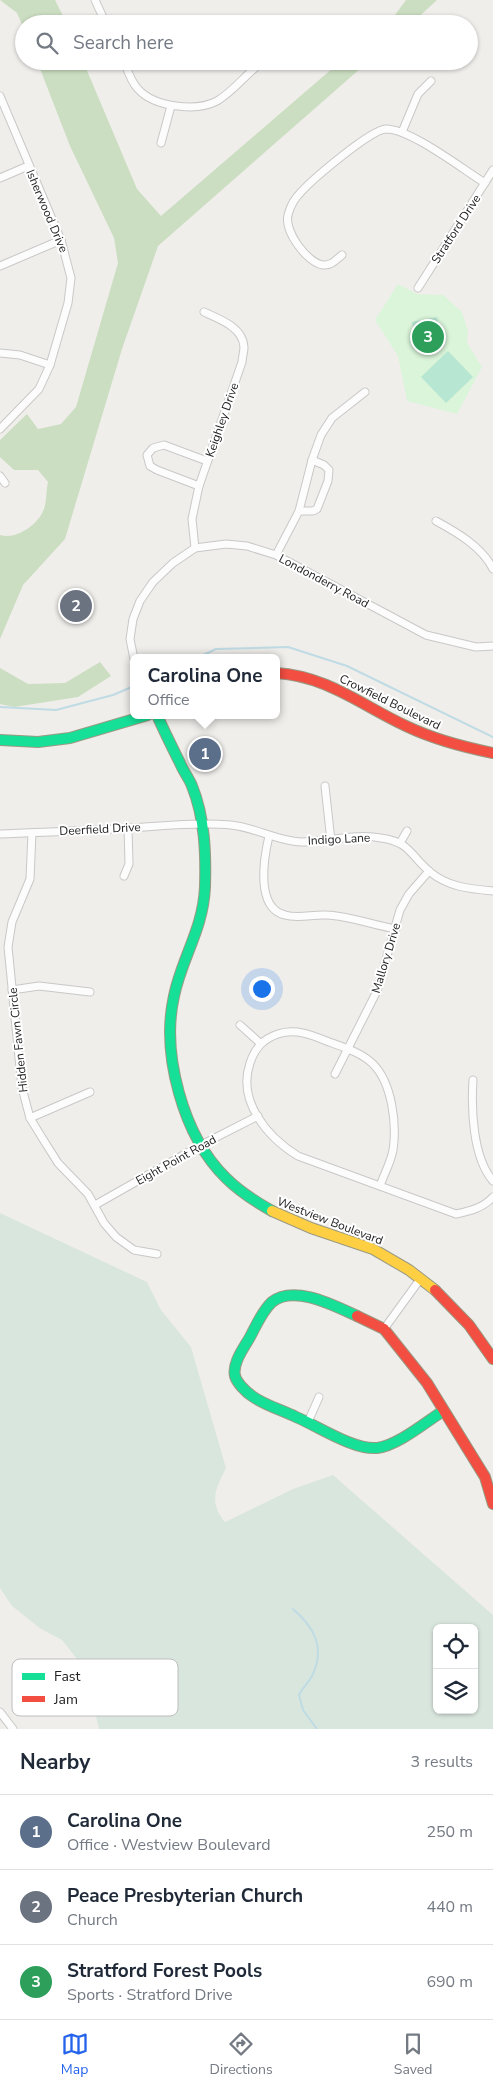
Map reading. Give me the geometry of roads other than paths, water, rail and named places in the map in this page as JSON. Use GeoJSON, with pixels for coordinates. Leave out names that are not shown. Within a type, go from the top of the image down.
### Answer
{"type":"FeatureCollection","features":[{"type":"Feature","properties":{"kind":"street"},"geometry":{"type":"LineString","coordinates":[[95,0],[102,15]]}},
{"type":"Feature","properties":{"kind":"street"},"geometry":{"type":"LineString","coordinates":[[128,70],[138,89],[155,100],[171,106],[193,107],[217,101],[253,70]]}},
{"type":"Feature","properties":{"kind":"street"},"geometry":{"type":"LineString","coordinates":[[402,132],[418,94],[431,80]]}},
{"type":"Feature","properties":{"kind":"street","name":"Isherwood Drive"},"geometry":{"type":"LineString","coordinates":[[0,96],[28,166],[61,240],[71,278],[68,303],[50,365],[38,389],[0,429]]}},
{"type":"Feature","properties":{"kind":"street"},"geometry":{"type":"LineString","coordinates":[[162,143],[171,106]]}},
{"type":"Feature","properties":{"kind":"street"},"geometry":{"type":"LineString","coordinates":[[342,255],[332,264],[322,265],[312,260],[292,236],[288,227],[288,217],[292,205],[300,192],[369,135],[385,129],[402,132],[485,184]]}},
{"type":"Feature","properties":{"kind":"street"},"geometry":{"type":"LineString","coordinates":[[0,178],[28,166]]}},
{"type":"Feature","properties":{"kind":"street","name":"Stratford Drive"},"geometry":{"type":"LineString","coordinates":[[418,288],[493,170]]}},
{"type":"Feature","properties":{"kind":"street"},"geometry":{"type":"LineString","coordinates":[[0,266],[61,240]]}},
{"type":"Feature","properties":{"kind":"street","name":"Keighley Drive"},"geometry":{"type":"LineString","coordinates":[[195,548],[192,519],[199,486],[242,362],[244,346],[240,334],[228,323],[204,312]]}},
{"type":"Feature","properties":{"kind":"street"},"geometry":{"type":"LineString","coordinates":[[0,353],[20,355],[50,365]]}},
{"type":"Feature","properties":{"kind":"street"},"geometry":{"type":"LineString","coordinates":[[276,555],[299,511],[312,460],[321,435],[332,418],[365,392]]}},
{"type":"Feature","properties":{"kind":"street"},"geometry":{"type":"LineString","coordinates":[[199,486],[150,466],[147,455],[153,448],[164,445],[207,461]]}},
{"type":"Feature","properties":{"kind":"street"},"geometry":{"type":"LineString","coordinates":[[299,511],[313,511],[317,509],[328,481],[329,470],[324,464],[312,460]]}},
{"type":"Feature","properties":{"kind":"street"},"geometry":{"type":"LineString","coordinates":[[0,476],[5,483]]}},
{"type":"Feature","properties":{"kind":"street"},"geometry":{"type":"LineString","coordinates":[[436,521],[474,546],[490,562],[493,570]]}},
{"type":"Feature","properties":{"kind":"street","name":"Londonderry Road"},"geometry":{"type":"LineString","coordinates":[[133,654],[130,639],[133,619],[140,601],[153,582],[172,563],[195,548],[226,544],[247,546],[276,555],[426,635],[476,647],[493,646]]}},
{"type":"Feature","properties":{"kind":"street","name":"Crowfield Boulevard"},"geometry":{"type":"LineString","coordinates":[[280,674],[308,677],[346,693],[404,726],[437,739],[493,753]]}},
{"type":"Feature","properties":{"kind":"street"},"geometry":{"type":"LineString","coordinates":[[0,740],[42,742],[66,739],[107,730],[137,719]]}},
{"type":"Feature","properties":{"kind":"street","name":"Westview Boulevard"},"geometry":{"type":"LineString","coordinates":[[159,719],[193,789],[201,826],[204,902],[194,942],[174,996],[170,1037],[171,1063],[176,1083],[201,1145],[214,1166],[253,1202],[286,1219],[372,1248],[422,1278],[449,1302],[472,1329],[493,1359]]}},
{"type":"Feature","properties":{"kind":"street"},"geometry":{"type":"LineString","coordinates":[[325,786],[331,840]]}},
{"type":"Feature","properties":{"kind":"street","name":"Indigo Lane"},"geometry":{"type":"LineString","coordinates":[[201,826],[233,825],[269,836],[300,842],[364,836],[382,838],[400,843],[415,855],[429,871],[450,884],[493,891]]}},
{"type":"Feature","properties":{"kind":"street","name":"Deerfield Drive"},"geometry":{"type":"LineString","coordinates":[[0,834],[201,826]]}},
{"type":"Feature","properties":{"kind":"street"},"geometry":{"type":"LineString","coordinates":[[124,876],[129,864],[128,828]]}},
{"type":"Feature","properties":{"kind":"street"},"geometry":{"type":"LineString","coordinates":[[400,843],[407,830]]}},
{"type":"Feature","properties":{"kind":"street","name":"Hidden Fawn Circle"},"geometry":{"type":"LineString","coordinates":[[32,833],[30,879],[12,922],[8,947],[22,1088],[30,1118],[58,1163],[78,1182],[95,1205],[104,1223],[116,1237],[134,1250],[157,1254]]}},
{"type":"Feature","properties":{"kind":"street"},"geometry":{"type":"LineString","coordinates":[[269,836],[265,854],[264,881],[272,906],[283,915],[296,917],[327,914],[396,928]]}},
{"type":"Feature","properties":{"kind":"street","name":"Mallory Drive"},"geometry":{"type":"LineString","coordinates":[[335,1074],[377,991],[400,910],[429,871]]}},
{"type":"Feature","properties":{"kind":"street"},"geometry":{"type":"LineString","coordinates":[[12,990],[39,986],[90,992]]}},
{"type":"Feature","properties":{"kind":"street"},"geometry":{"type":"LineString","coordinates":[[240,1025],[260,1043]]}},
{"type":"Feature","properties":{"kind":"street"},"geometry":{"type":"LineString","coordinates":[[380,1186],[393,1151],[395,1123],[383,1077],[371,1063],[348,1049],[310,1034],[290,1031],[277,1034],[260,1043],[253,1054],[248,1070],[248,1098],[273,1138],[298,1156],[456,1214],[472,1211],[489,1202],[493,1197]]}},
{"type":"Feature","properties":{"kind":"street"},"geometry":{"type":"LineString","coordinates":[[473,1080],[471,1102],[479,1155],[487,1174],[493,1181]]}},
{"type":"Feature","properties":{"kind":"street"},"geometry":{"type":"LineString","coordinates":[[30,1118],[90,1092]]}},
{"type":"Feature","properties":{"kind":"street","name":"Eight Point Road"},"geometry":{"type":"LineString","coordinates":[[95,1205],[201,1145],[258,1116]]}},
{"type":"Feature","properties":{"kind":"street"},"geometry":{"type":"LineString","coordinates":[[384,1329],[422,1278]]}},
{"type":"Feature","properties":{"kind":"street"},"geometry":{"type":"LineString","coordinates":[[443,1412],[396,1442],[376,1448],[329,1435],[308,1422],[253,1397],[244,1389],[235,1376],[236,1362],[271,1303],[284,1295],[302,1296],[326,1302],[384,1329],[427,1383],[443,1412],[467,1447],[485,1477],[493,1504]]}},
{"type":"Feature","properties":{"kind":"street"},"geometry":{"type":"LineString","coordinates":[[308,1422],[319,1397]]}},
{"type":"Feature","properties":{"kind":"street"},"geometry":{"type":"LineString","coordinates":[[0,1712],[13,1729]]}},
{"type":"Feature","properties":{"kind":"water"},"geometry":{"type":"Polygon","coordinates":[[[426,328],[427,334],[435,335],[436,341],[429,343],[421,339],[420,332],[426,328]]]}},
{"type":"Feature","properties":{"kind":"waterway"},"geometry":{"type":"LineString","coordinates":[[205,654],[216,649],[288,647],[347,666],[493,737]]}},
{"type":"Feature","properties":{"kind":"waterway"},"geometry":{"type":"LineString","coordinates":[[0,707],[56,710],[113,695],[130,688]]}},
{"type":"Feature","properties":{"kind":"waterway"},"geometry":{"type":"LineString","coordinates":[[293,1609],[307,1623],[316,1639],[318,1647],[316,1666],[311,1678],[299,1695],[303,1710],[317,1729]]}},
{"type":"Feature","properties":{"kind":"place","name":"Stratford Forest Pools"},"geometry":{"type":"Point","coordinates":[428,337]}},
{"type":"Feature","properties":{"kind":"place","name":"Peace Presbyterian Church"},"geometry":{"type":"Point","coordinates":[76,606]}},
{"type":"Feature","properties":{"kind":"place","name":"Carolina One"},"geometry":{"type":"Point","coordinates":[205,754]}}]}
